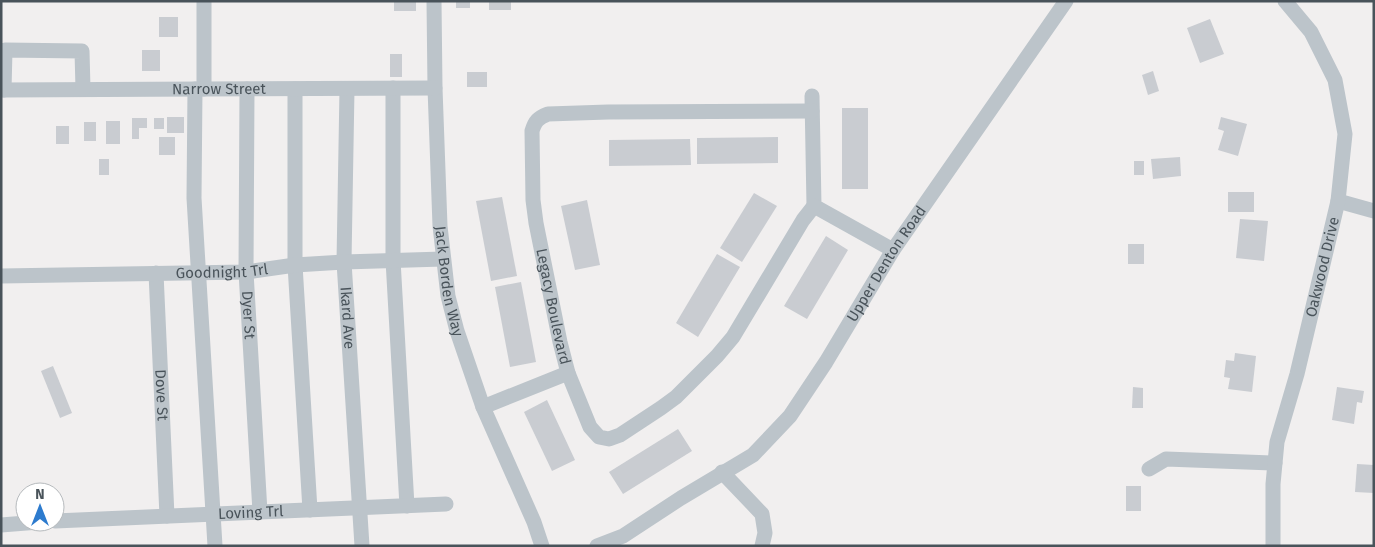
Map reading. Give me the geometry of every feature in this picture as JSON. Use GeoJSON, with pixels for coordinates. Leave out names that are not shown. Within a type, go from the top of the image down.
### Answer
{"type":"FeatureCollection","features":[{"type":"Feature","properties":{"kind":"street"},"geometry":{"type":"LineString","coordinates":[[204,1],[194,198],[215,546]]}},
{"type":"Feature","properties":{"kind":"street","name":"Jack Borden Way"},"geometry":{"type":"LineString","coordinates":[[434,1],[440,226],[448,296],[457,331],[483,407],[534,522],[542,546]]}},
{"type":"Feature","properties":{"kind":"street","name":"Upper Denton Road"},"geometry":{"type":"LineString","coordinates":[[597,546],[623,536],[722,472],[753,455],[790,416],[826,362],[893,250],[1066,1]]}},
{"type":"Feature","properties":{"kind":"street","name":"Oakwood Drive"},"geometry":{"type":"LineString","coordinates":[[1273,546],[1277,442],[1297,374],[1338,201],[1345,134],[1335,80],[1311,32],[1284,1]]}},
{"type":"Feature","properties":{"kind":"street"},"geometry":{"type":"LineString","coordinates":[[3,90],[5,50],[82,51],[83,90]]}},
{"type":"Feature","properties":{"kind":"street"},"geometry":{"type":"LineString","coordinates":[[393,88],[393,260],[407,506]]}},
{"type":"Feature","properties":{"kind":"street","name":"Narrow Street"},"geometry":{"type":"LineString","coordinates":[[3,90],[435,88]]}},
{"type":"Feature","properties":{"kind":"street","name":"Dyer St"},"geometry":{"type":"LineString","coordinates":[[247,89],[246,272],[260,512]]}},
{"type":"Feature","properties":{"kind":"street"},"geometry":{"type":"LineString","coordinates":[[295,89],[295,266],[310,510]]}},
{"type":"Feature","properties":{"kind":"street","name":"Ikard Ave"},"geometry":{"type":"LineString","coordinates":[[347,89],[344,262],[362,546]]}},
{"type":"Feature","properties":{"kind":"street","name":"Legacy Boulevard"},"geometry":{"type":"LineString","coordinates":[[812,103],[814,206],[803,220],[732,337],[717,356],[676,397],[620,436],[608,439],[599,437],[590,427],[568,373],[536,223],[533,200],[532,131],[535,121],[539,117],[548,114],[812,103]]}},
{"type":"Feature","properties":{"kind":"street"},"geometry":{"type":"LineString","coordinates":[[1338,201],[1374,211]]}},
{"type":"Feature","properties":{"kind":"street"},"geometry":{"type":"LineString","coordinates":[[814,206],[893,250]]}},
{"type":"Feature","properties":{"kind":"street","name":"Goodnight Trl"},"geometry":{"type":"LineString","coordinates":[[1,276],[246,272],[344,262],[443,259]]}},
{"type":"Feature","properties":{"kind":"street","name":"Dove St"},"geometry":{"type":"LineString","coordinates":[[156,273],[167,516]]}},
{"type":"Feature","properties":{"kind":"street"},"geometry":{"type":"LineString","coordinates":[[483,407],[568,373]]}},
{"type":"Feature","properties":{"kind":"street"},"geometry":{"type":"LineString","coordinates":[[1149,469],[1166,459],[1275,463]]}},
{"type":"Feature","properties":{"kind":"street"},"geometry":{"type":"LineString","coordinates":[[722,472],[762,514],[765,533],[762,546]]}},
{"type":"Feature","properties":{"kind":"street","name":"Loving Trl"},"geometry":{"type":"LineString","coordinates":[[65,521],[446,504]]}},
{"type":"Feature","properties":{"kind":"street"},"geometry":{"type":"LineString","coordinates":[[1,525],[15,524]]}},
{"type":"Feature","properties":{"kind":"building"},"geometry":{"type":"Polygon","coordinates":[[[394,1],[416,1],[416,11],[394,11],[394,1]]]}},
{"type":"Feature","properties":{"kind":"building"},"geometry":{"type":"Polygon","coordinates":[[[456,1],[470,1],[470,8],[456,8],[456,1]]]}},
{"type":"Feature","properties":{"kind":"building"},"geometry":{"type":"Polygon","coordinates":[[[489,1],[511,1],[511,10],[489,10],[489,1]]]}},
{"type":"Feature","properties":{"kind":"building"},"geometry":{"type":"Polygon","coordinates":[[[159,17],[178,17],[178,37],[159,37],[159,17]]]}},
{"type":"Feature","properties":{"kind":"building"},"geometry":{"type":"Polygon","coordinates":[[[1210,19],[1224,54],[1200,63],[1187,28],[1210,19]]]}},
{"type":"Feature","properties":{"kind":"building"},"geometry":{"type":"Polygon","coordinates":[[[142,50],[160,50],[160,71],[142,71],[142,50]]]}},
{"type":"Feature","properties":{"kind":"building"},"geometry":{"type":"Polygon","coordinates":[[[390,54],[402,54],[402,77],[390,77],[390,54]]]}},
{"type":"Feature","properties":{"kind":"building"},"geometry":{"type":"Polygon","coordinates":[[[1153,71],[1159,91],[1148,95],[1142,75],[1153,71]]]}},
{"type":"Feature","properties":{"kind":"building"},"geometry":{"type":"Polygon","coordinates":[[[467,72],[487,72],[487,87],[467,87],[467,72]]]}},
{"type":"Feature","properties":{"kind":"building"},"geometry":{"type":"Polygon","coordinates":[[[842,108],[868,108],[868,189],[842,189],[842,108]]]}},
{"type":"Feature","properties":{"kind":"building"},"geometry":{"type":"Polygon","coordinates":[[[167,117],[184,117],[184,133],[167,133],[167,117]]]}},
{"type":"Feature","properties":{"kind":"building"},"geometry":{"type":"Polygon","coordinates":[[[1221,117],[1247,124],[1238,156],[1218,150],[1224,131],[1218,129],[1221,117]]]}},
{"type":"Feature","properties":{"kind":"building"},"geometry":{"type":"Polygon","coordinates":[[[132,118],[147,118],[147,128],[139,128],[139,139],[132,139],[132,118]]]}},
{"type":"Feature","properties":{"kind":"building"},"geometry":{"type":"Polygon","coordinates":[[[154,118],[164,118],[164,129],[154,129],[154,118]]]}},
{"type":"Feature","properties":{"kind":"building"},"geometry":{"type":"Polygon","coordinates":[[[106,121],[120,121],[120,144],[106,144],[106,121]]]}},
{"type":"Feature","properties":{"kind":"building"},"geometry":{"type":"Polygon","coordinates":[[[84,122],[96,122],[96,141],[84,141],[84,122]]]}},
{"type":"Feature","properties":{"kind":"building"},"geometry":{"type":"Polygon","coordinates":[[[56,126],[69,126],[69,144],[56,144],[56,126]]]}},
{"type":"Feature","properties":{"kind":"building"},"geometry":{"type":"Polygon","coordinates":[[[159,137],[175,137],[175,155],[159,155],[159,137]]]}},
{"type":"Feature","properties":{"kind":"building"},"geometry":{"type":"Polygon","coordinates":[[[778,137],[778,163],[697,164],[697,138],[778,137]]]}},
{"type":"Feature","properties":{"kind":"building"},"geometry":{"type":"Polygon","coordinates":[[[690,139],[691,165],[609,166],[609,140],[690,139]]]}},
{"type":"Feature","properties":{"kind":"building"},"geometry":{"type":"Polygon","coordinates":[[[1180,157],[1181,176],[1153,179],[1151,159],[1180,157]]]}},
{"type":"Feature","properties":{"kind":"building"},"geometry":{"type":"Polygon","coordinates":[[[99,159],[109,159],[109,175],[99,175],[99,159]]]}},
{"type":"Feature","properties":{"kind":"building"},"geometry":{"type":"Polygon","coordinates":[[[1134,161],[1144,161],[1144,175],[1134,175],[1134,161]]]}},
{"type":"Feature","properties":{"kind":"building"},"geometry":{"type":"Polygon","coordinates":[[[1228,192],[1254,192],[1254,212],[1228,212],[1228,192]]]}},
{"type":"Feature","properties":{"kind":"building"},"geometry":{"type":"Polygon","coordinates":[[[754,193],[777,206],[742,262],[720,248],[754,193]]]}},
{"type":"Feature","properties":{"kind":"building"},"geometry":{"type":"Polygon","coordinates":[[[502,197],[517,276],[491,281],[476,201],[502,197]]]}},
{"type":"Feature","properties":{"kind":"building"},"geometry":{"type":"Polygon","coordinates":[[[587,200],[600,265],[575,270],[561,206],[587,200]]]}},
{"type":"Feature","properties":{"kind":"building"},"geometry":{"type":"Polygon","coordinates":[[[1240,219],[1268,221],[1264,261],[1236,258],[1240,219]]]}},
{"type":"Feature","properties":{"kind":"building"},"geometry":{"type":"Polygon","coordinates":[[[826,236],[848,250],[807,319],[784,306],[826,236]]]}},
{"type":"Feature","properties":{"kind":"building"},"geometry":{"type":"Polygon","coordinates":[[[1128,244],[1144,244],[1144,264],[1128,264],[1128,244]]]}},
{"type":"Feature","properties":{"kind":"building"},"geometry":{"type":"Polygon","coordinates":[[[717,254],[740,267],[698,337],[676,323],[717,254]]]}},
{"type":"Feature","properties":{"kind":"building"},"geometry":{"type":"Polygon","coordinates":[[[521,282],[536,362],[510,367],[495,287],[521,282]]]}},
{"type":"Feature","properties":{"kind":"building"},"geometry":{"type":"Polygon","coordinates":[[[1235,353],[1256,356],[1252,392],[1228,389],[1230,378],[1224,377],[1226,360],[1234,361],[1235,353]]]}},
{"type":"Feature","properties":{"kind":"building"},"geometry":{"type":"Polygon","coordinates":[[[53,366],[72,413],[60,418],[41,371],[53,366]]]}},
{"type":"Feature","properties":{"kind":"building"},"geometry":{"type":"Polygon","coordinates":[[[1133,387],[1143,388],[1143,408],[1132,408],[1133,387]]]}},
{"type":"Feature","properties":{"kind":"building"},"geometry":{"type":"Polygon","coordinates":[[[1337,387],[1364,391],[1362,403],[1357,402],[1354,424],[1332,420],[1337,387]]]}},
{"type":"Feature","properties":{"kind":"building"},"geometry":{"type":"Polygon","coordinates":[[[547,400],[575,460],[552,471],[524,412],[547,400]]]}},
{"type":"Feature","properties":{"kind":"building"},"geometry":{"type":"Polygon","coordinates":[[[678,429],[692,451],[623,494],[609,472],[678,429]]]}},
{"type":"Feature","properties":{"kind":"building"},"geometry":{"type":"Polygon","coordinates":[[[1357,464],[1374,465],[1374,493],[1355,492],[1357,464]]]}},
{"type":"Feature","properties":{"kind":"building"},"geometry":{"type":"Polygon","coordinates":[[[1126,486],[1141,486],[1141,511],[1126,511],[1126,486]]]}}]}
